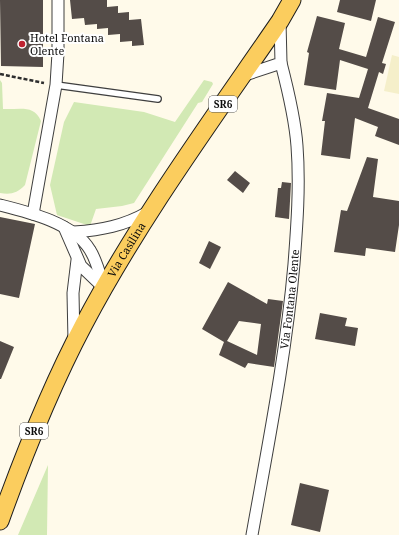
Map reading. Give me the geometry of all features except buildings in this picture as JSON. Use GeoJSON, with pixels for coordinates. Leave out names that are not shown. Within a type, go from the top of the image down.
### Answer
{"type":"FeatureCollection","features":[{"type":"Feature","properties":{"kind":"main road","name":"Via Casilina"},"geometry":{"type":"LineString","coordinates":[[0,521],[30,440],[74,343],[104,288],[153,208],[280,21],[292,0]]}},
{"type":"Feature","properties":{"kind":"street"},"geometry":{"type":"LineString","coordinates":[[33,214],[56,85],[58,53],[58,0]]}},
{"type":"Feature","properties":{"kind":"street","name":"Via Fontana Olente"},"geometry":{"type":"LineString","coordinates":[[252,535],[284,350],[296,243],[298,181],[297,147],[294,118],[281,63],[280,21]]}},
{"type":"Feature","properties":{"kind":"street"},"geometry":{"type":"LineString","coordinates":[[242,76],[281,63]]}},
{"type":"Feature","properties":{"kind":"street"},"geometry":{"type":"LineString","coordinates":[[0,205],[33,214],[74,232],[90,249],[104,288]]}},
{"type":"Feature","properties":{"kind":"street"},"geometry":{"type":"LineString","coordinates":[[74,232],[117,226],[133,220],[153,208]]}},
{"type":"Feature","properties":{"kind":"street"},"geometry":{"type":"LineString","coordinates":[[64,227],[77,260],[89,275],[104,288]]}},
{"type":"Feature","properties":{"kind":"street"},"geometry":{"type":"LineString","coordinates":[[74,343],[73,293],[77,260]]}},
{"type":"Feature","properties":{"kind":"lane"},"geometry":{"type":"LineString","coordinates":[[56,85],[158,99]]}},
{"type":"Feature","properties":{"kind":"path"},"geometry":{"type":"LineString","coordinates":[[0,74],[56,85]]}},
{"type":"Feature","properties":{"kind":"shaded area"},"geometry":{"type":"Polygon","coordinates":[[[392,55],[399,57],[399,94],[384,91],[392,55]]]}},
{"type":"Feature","properties":{"kind":"green space"},"geometry":{"type":"Polygon","coordinates":[[[0,80],[2,83],[3,109],[30,110],[38,116],[41,121],[25,185],[14,193],[7,194],[0,193],[0,80]]]}},
{"type":"Feature","properties":{"kind":"green space"},"geometry":{"type":"Polygon","coordinates":[[[204,80],[212,82],[213,84],[202,102],[198,103],[134,203],[96,209],[90,226],[57,215],[50,185],[64,122],[74,102],[144,112],[175,122],[204,80]]]}},
{"type":"Feature","properties":{"kind":"green space"},"geometry":{"type":"Polygon","coordinates":[[[48,465],[47,535],[18,535],[48,465]]]}},
{"type":"Feature","properties":{"kind":"place","name":"Hotel Fontana Olente"},"geometry":{"type":"Point","coordinates":[22,44]}}]}
